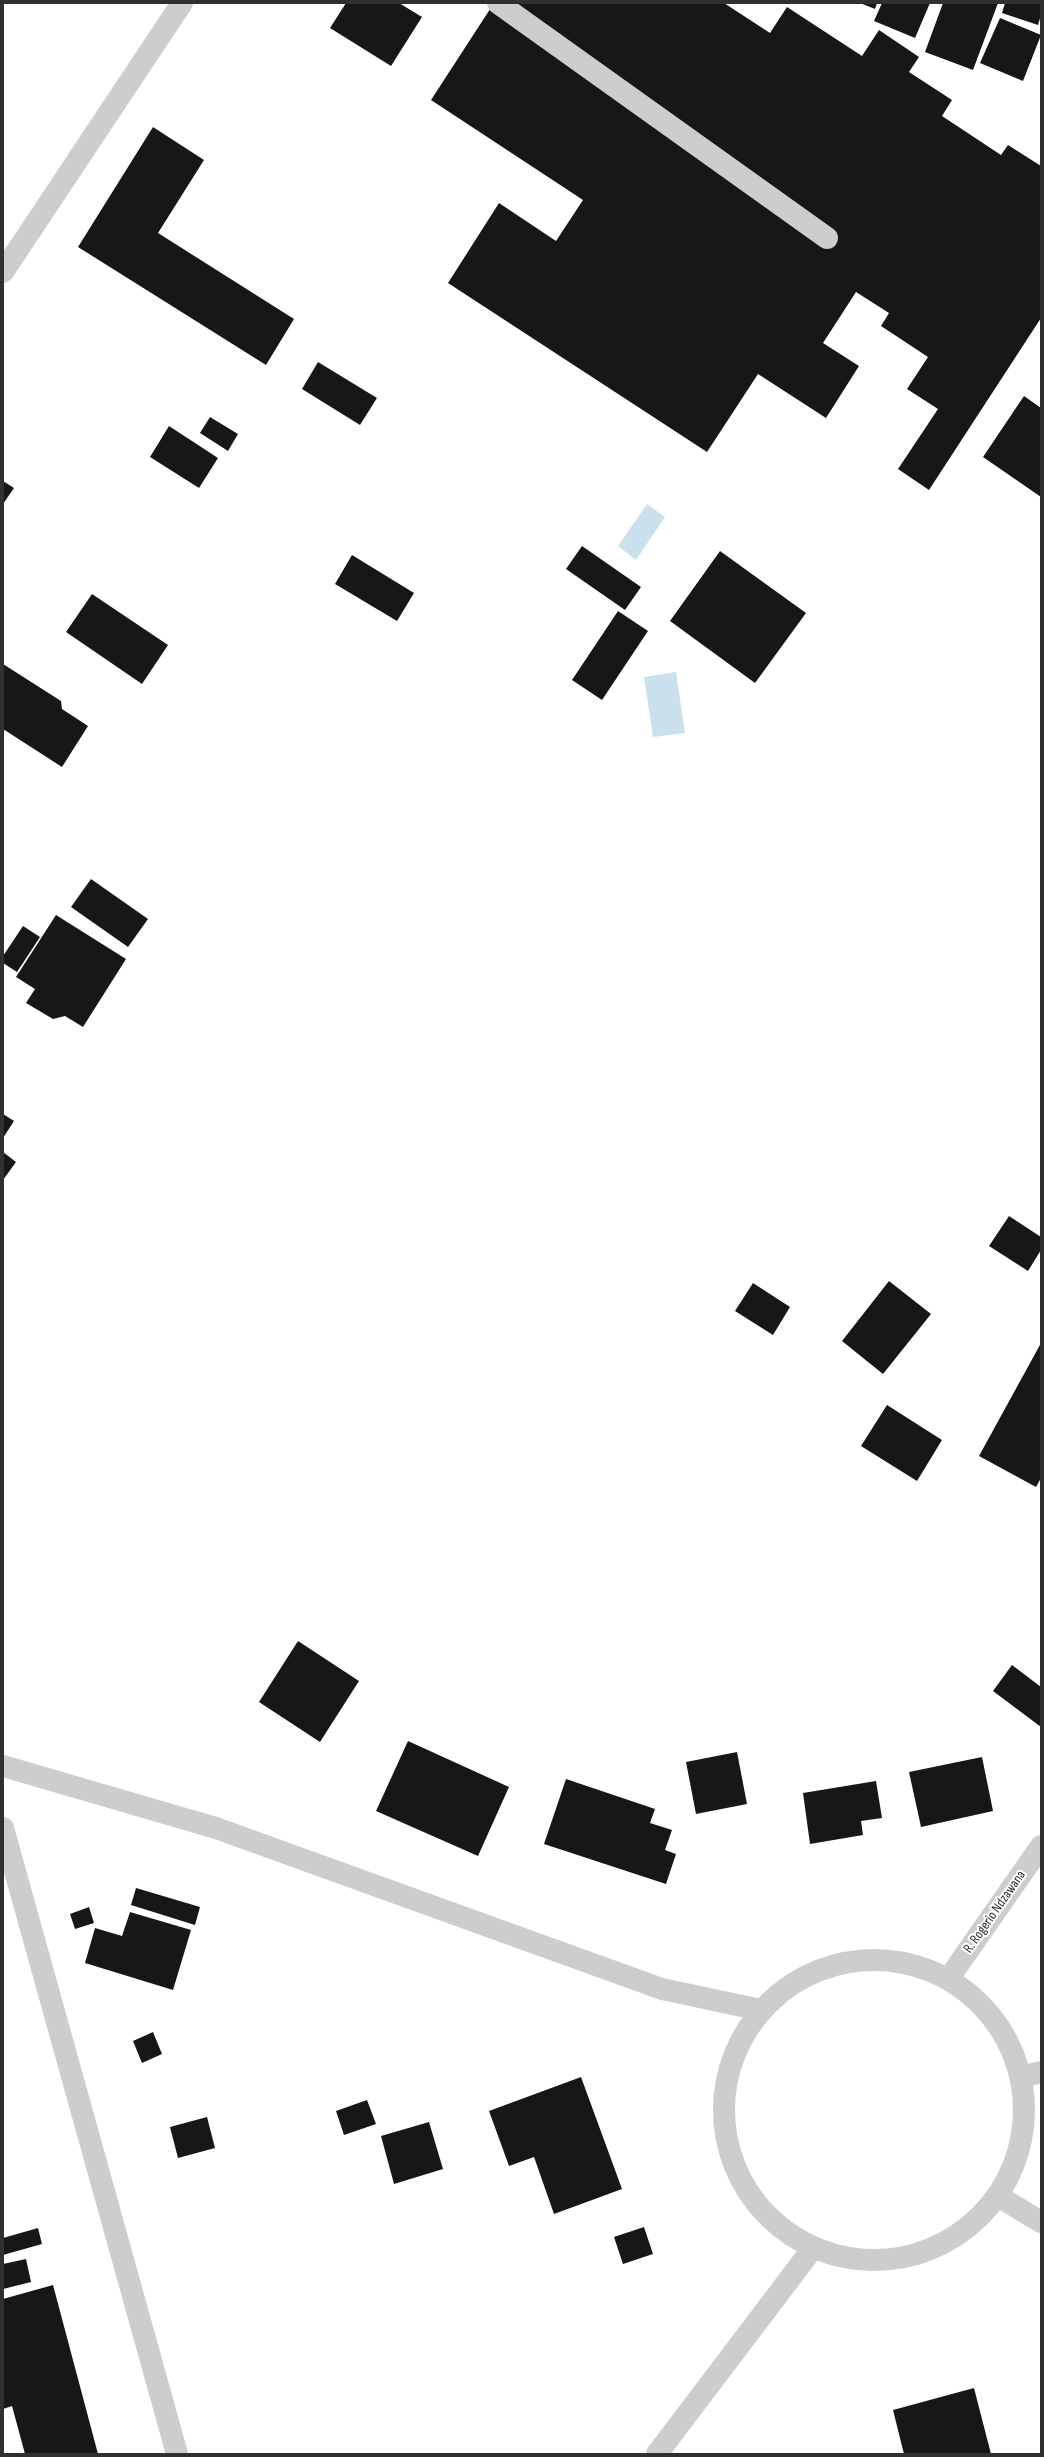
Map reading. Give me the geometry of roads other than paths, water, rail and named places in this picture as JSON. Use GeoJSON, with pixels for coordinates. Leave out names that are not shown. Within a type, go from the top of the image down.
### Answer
{"type":"FeatureCollection","features":[{"type":"Feature","properties":{"kind":"street"},"geometry":{"type":"LineString","coordinates":[[3,272],[182,3]]}},
{"type":"Feature","properties":{"kind":"street"},"geometry":{"type":"LineString","coordinates":[[498,3],[827,238]]}},
{"type":"Feature","properties":{"kind":"street"},"geometry":{"type":"LineString","coordinates":[[3,1766],[216,1828],[662,1989],[761,2010]]}},
{"type":"Feature","properties":{"kind":"street"},"geometry":{"type":"LineString","coordinates":[[3,1828],[177,2454]]}},
{"type":"Feature","properties":{"kind":"street","name":"R. Rogerio Ndzawana"},"geometry":{"type":"LineString","coordinates":[[948,1978],[1041,1846]]}},
{"type":"Feature","properties":{"kind":"street"},"geometry":{"type":"LineString","coordinates":[[870,1959],[911,1963],[948,1978],[982,2004],[1031,2074],[1016,2158],[998,2196],[970,2226],[934,2248],[894,2260],[853,2260],[813,2248],[773,2223],[744,2186],[727,2142],[724,2096],[736,2050],[761,2010],[792,1983],[829,1965],[870,1959]]}},
{"type":"Feature","properties":{"kind":"street"},"geometry":{"type":"LineString","coordinates":[[998,2196],[1041,2222]]}},
{"type":"Feature","properties":{"kind":"street"},"geometry":{"type":"LineString","coordinates":[[657,2454],[813,2248]]}},
{"type":"Feature","properties":{"kind":"water"},"geometry":{"type":"Polygon","coordinates":[[[647,504],[665,517],[636,560],[618,546],[647,504]]]}},
{"type":"Feature","properties":{"kind":"water"},"geometry":{"type":"Polygon","coordinates":[[[676,672],[685,733],[653,737],[644,677],[676,672]]]}}]}
